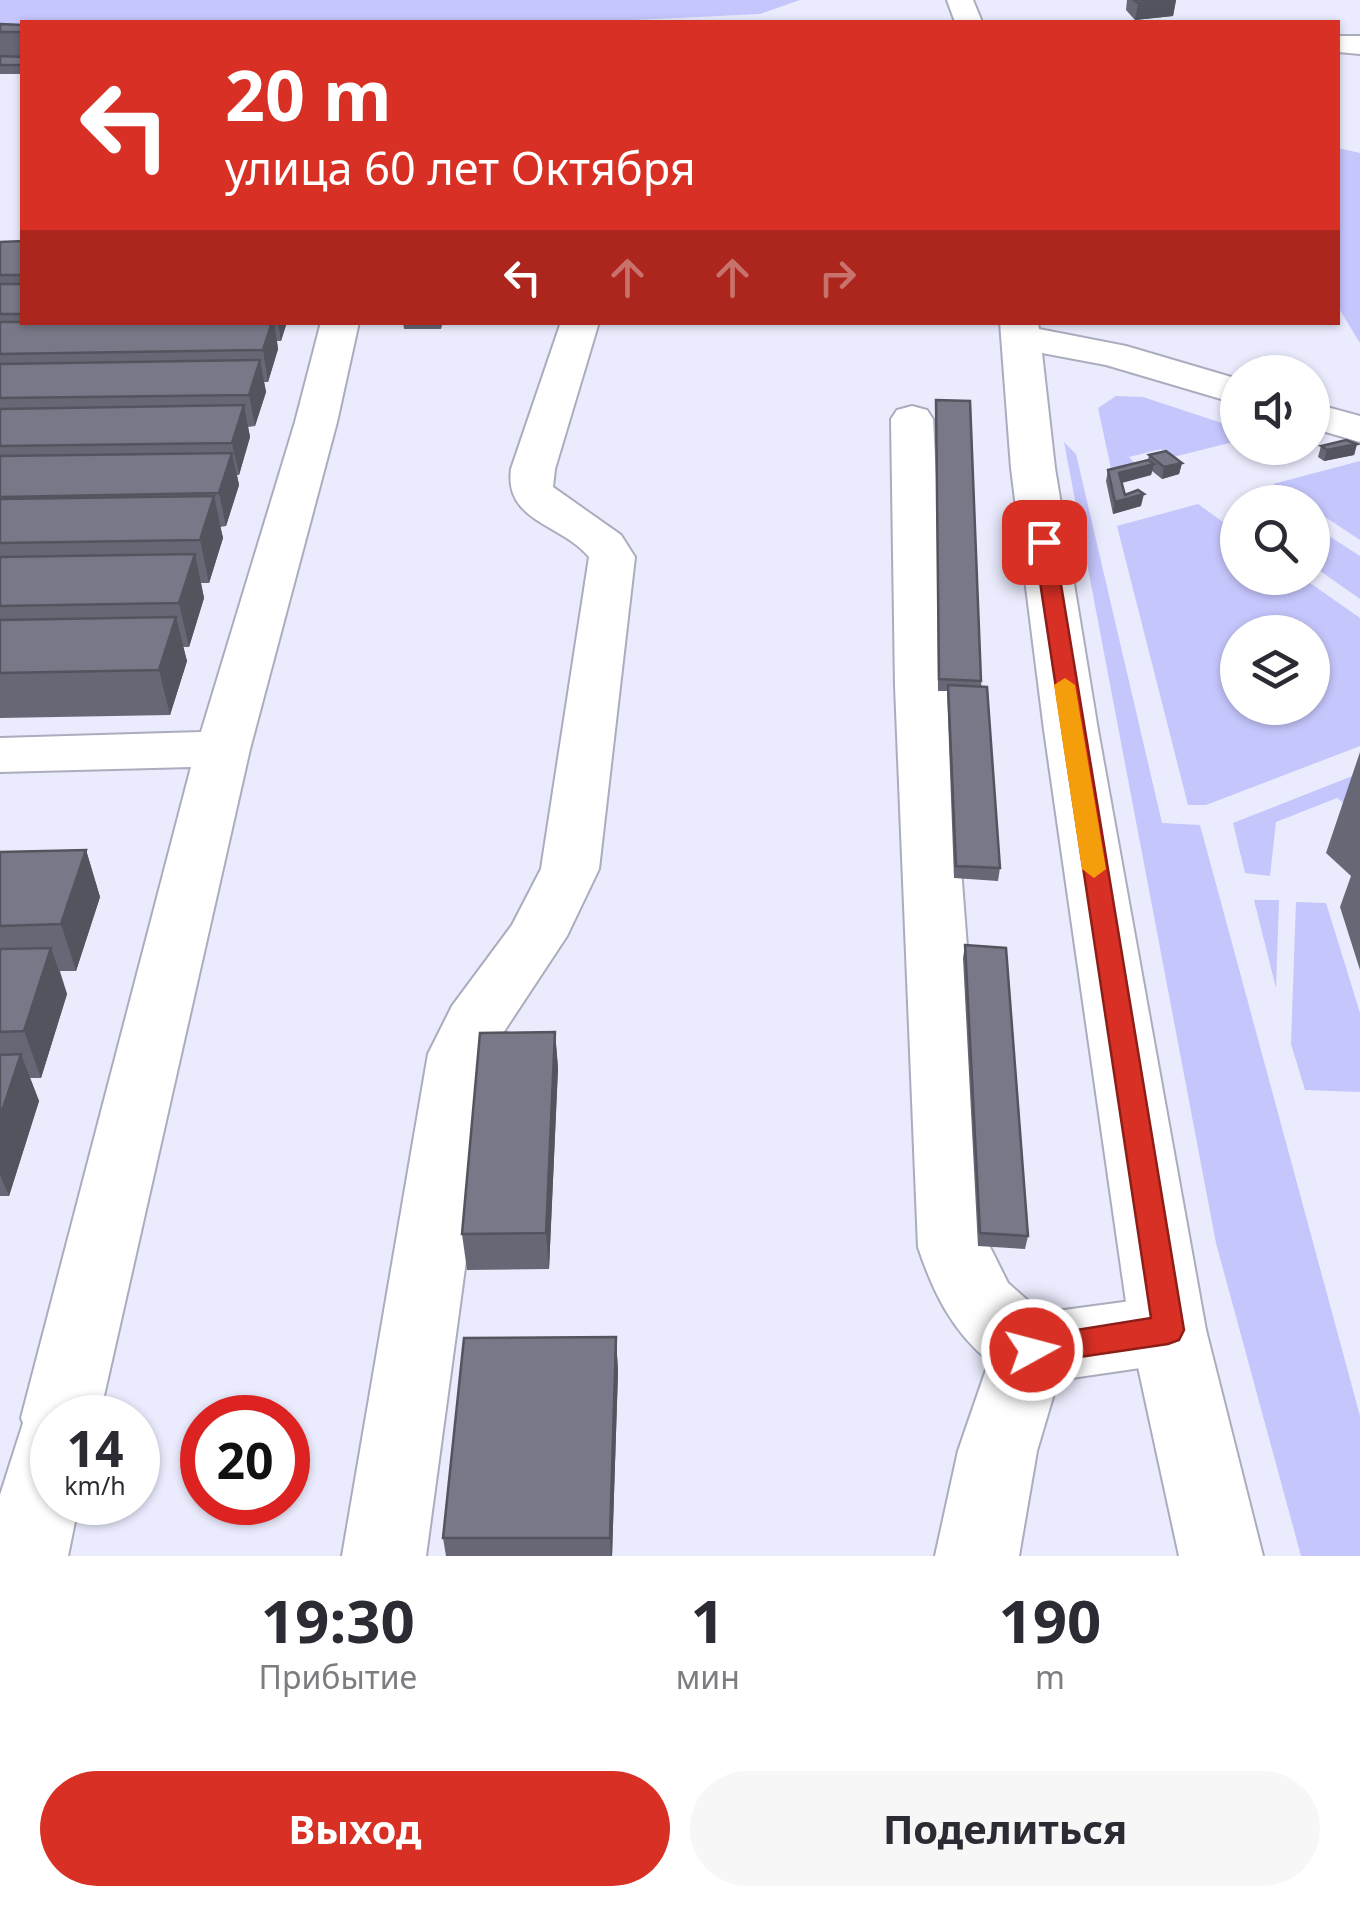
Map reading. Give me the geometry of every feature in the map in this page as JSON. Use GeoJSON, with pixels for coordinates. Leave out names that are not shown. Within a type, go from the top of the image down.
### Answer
{"type":"FeatureCollection","features":[{"type":"Feature","properties":{"kind":"main road"},"geometry":{"type":"LineString","coordinates":[[66,1395],[223,749],[316,422],[339,325]]}},
{"type":"Feature","properties":{"kind":"main road"},"geometry":{"type":"LineString","coordinates":[[384,1556],[460,1054],[475,1023],[536,936],[570,869],[612,557],[605,545],[536,498],[530,487],[579,325]]}},
{"type":"Feature","properties":{"kind":"main road"},"geometry":{"type":"LineString","coordinates":[[1220,387],[1020,330],[1033,468],[1071,730],[1168,1330],[1222,1556]]}},
{"type":"Feature","properties":{"kind":"main road"},"geometry":{"type":"LineString","coordinates":[[912,420],[921,686],[954,1247],[970,1292],[1001,1328],[1032,1350],[1168,1330]]}},
{"type":"Feature","properties":{"kind":"main road"},"geometry":{"type":"LineString","coordinates":[[1330,421],[1360,430]]}},
{"type":"Feature","properties":{"kind":"main road"},"geometry":{"type":"LineString","coordinates":[[0,754],[223,749]]}},
{"type":"Feature","properties":{"kind":"main road"},"geometry":{"type":"LineString","coordinates":[[977,1556],[996,1448],[1006,1411],[1032,1350]]}},
{"type":"Feature","properties":{"kind":"main road"},"geometry":{"type":"LineString","coordinates":[[26,1556],[33,1525]]}},
{"type":"Feature","properties":{"kind":"shaded area"},"geometry":{"type":"Polygon","coordinates":[[[0,0],[800,0],[760,14],[635,20],[20,20],[20,34],[0,34],[0,0]]]}},
{"type":"Feature","properties":{"kind":"shaded area"},"geometry":{"type":"Polygon","coordinates":[[[1340,148],[1360,153],[1360,343],[1340,310],[1340,148]]]}},
{"type":"Feature","properties":{"kind":"shaded area"},"geometry":{"type":"Polygon","coordinates":[[[1116,396],[1143,397],[1220,422],[1220,445],[1173,457],[1161,449],[1129,457],[1137,466],[1112,473],[1098,408],[1116,396]]]}},
{"type":"Feature","properties":{"kind":"shaded area"},"geometry":{"type":"Polygon","coordinates":[[[1064,442],[1076,454],[1162,823],[1200,825],[1360,1416],[1360,1556],[1301,1556],[1216,1243],[1064,442]]]}},
{"type":"Feature","properties":{"kind":"shaded area"},"geometry":{"type":"Polygon","coordinates":[[[1360,461],[1360,540],[1330,520],[1330,485],[1273,484],[1360,461]]]}},
{"type":"Feature","properties":{"kind":"shaded area"},"geometry":{"type":"Polygon","coordinates":[[[1198,504],[1220,520],[1220,595],[1327,595],[1360,618],[1360,746],[1206,805],[1188,805],[1117,526],[1198,504]]]}},
{"type":"Feature","properties":{"kind":"shaded area"},"geometry":{"type":"Polygon","coordinates":[[[1330,537],[1360,556],[1360,599],[1330,578],[1330,537]]]}},
{"type":"Feature","properties":{"kind":"shaded area"},"geometry":{"type":"Polygon","coordinates":[[[1360,773],[1351,809],[1337,798],[1276,822],[1270,876],[1245,873],[1233,823],[1360,773]]]}},
{"type":"Feature","properties":{"kind":"shaded area"},"geometry":{"type":"Polygon","coordinates":[[[1254,900],[1279,900],[1276,988],[1254,900]]]}},
{"type":"Feature","properties":{"kind":"shaded area"},"geometry":{"type":"Polygon","coordinates":[[[1296,902],[1326,903],[1360,1013],[1360,1092],[1305,1090],[1291,1044],[1296,902]]]}},
{"type":"Feature","properties":{"kind":"building"},"geometry":{"type":"Polygon","coordinates":[[[0,24],[20,25],[20,32],[0,32],[0,24]]]}},
{"type":"Feature","properties":{"kind":"building"},"geometry":{"type":"Polygon","coordinates":[[[0,56],[20,57],[20,65],[0,65],[0,56]]]}},
{"type":"Feature","properties":{"kind":"building"},"geometry":{"type":"Polygon","coordinates":[[[20,241],[20,275],[0,275],[0,242],[20,241]]]}},
{"type":"Feature","properties":{"kind":"building"},"geometry":{"type":"Polygon","coordinates":[[[0,284],[20,284],[20,314],[0,314],[0,284]]]}},
{"type":"Feature","properties":{"kind":"building"},"geometry":{"type":"Polygon","coordinates":[[[0,322],[271,325],[263,350],[0,354],[0,322]]]}},
{"type":"Feature","properties":{"kind":"building"},"geometry":{"type":"Polygon","coordinates":[[[260,360],[249,395],[0,398],[0,364],[260,360]]]}},
{"type":"Feature","properties":{"kind":"building"},"geometry":{"type":"Polygon","coordinates":[[[936,400],[970,401],[981,681],[939,679],[936,400]]]}},
{"type":"Feature","properties":{"kind":"building"},"geometry":{"type":"Polygon","coordinates":[[[244,405],[232,443],[0,446],[0,409],[244,405]]]}},
{"type":"Feature","properties":{"kind":"building"},"geometry":{"type":"Polygon","coordinates":[[[1346,440],[1357,444],[1330,449],[1330,444],[1346,440]]]}},
{"type":"Feature","properties":{"kind":"building"},"geometry":{"type":"Polygon","coordinates":[[[1166,451],[1182,463],[1164,467],[1149,455],[1166,451]]]}},
{"type":"Feature","properties":{"kind":"building"},"geometry":{"type":"Polygon","coordinates":[[[232,453],[219,493],[0,497],[0,456],[232,453]]]}},
{"type":"Feature","properties":{"kind":"building"},"geometry":{"type":"Polygon","coordinates":[[[1148,460],[1154,464],[1119,473],[1125,495],[1138,490],[1144,494],[1115,502],[1108,470],[1148,460]]]}},
{"type":"Feature","properties":{"kind":"building"},"geometry":{"type":"Polygon","coordinates":[[[214,496],[200,540],[0,543],[0,499],[214,496]]]}},
{"type":"Feature","properties":{"kind":"building"},"geometry":{"type":"Polygon","coordinates":[[[195,554],[179,603],[0,606],[0,557],[195,554]]]}},
{"type":"Feature","properties":{"kind":"building"},"geometry":{"type":"Polygon","coordinates":[[[176,617],[159,670],[0,673],[0,620],[176,617]]]}},
{"type":"Feature","properties":{"kind":"building"},"geometry":{"type":"Polygon","coordinates":[[[948,685],[987,687],[1000,868],[956,866],[948,685]]]}},
{"type":"Feature","properties":{"kind":"building"},"geometry":{"type":"Polygon","coordinates":[[[86,850],[61,924],[0,926],[0,852],[86,850]]]}},
{"type":"Feature","properties":{"kind":"building"},"geometry":{"type":"Polygon","coordinates":[[[965,945],[1006,948],[1028,1236],[980,1233],[965,945]]]}},
{"type":"Feature","properties":{"kind":"building"},"geometry":{"type":"Polygon","coordinates":[[[51,948],[24,1031],[0,1032],[0,949],[51,948]]]}},
{"type":"Feature","properties":{"kind":"building"},"geometry":{"type":"Polygon","coordinates":[[[555,1032],[546,1233],[462,1234],[480,1033],[555,1032]]]}},
{"type":"Feature","properties":{"kind":"building"},"geometry":{"type":"Polygon","coordinates":[[[21,1054],[0,1117],[0,1055],[21,1054]]]}},
{"type":"Feature","properties":{"kind":"building"},"geometry":{"type":"Polygon","coordinates":[[[616,1337],[610,1538],[443,1538],[464,1338],[616,1337]]]}},
{"type":"Feature","properties":{"kind":"slow traffic"},"geometry":{"type":"LineString","coordinates":[[1065,685],[1094,869]]}},
{"type":"Feature","properties":{"kind":"route"},"geometry":{"type":"LineString","coordinates":[[1032,1350],[1168,1330],[1044,542]]}}]}
